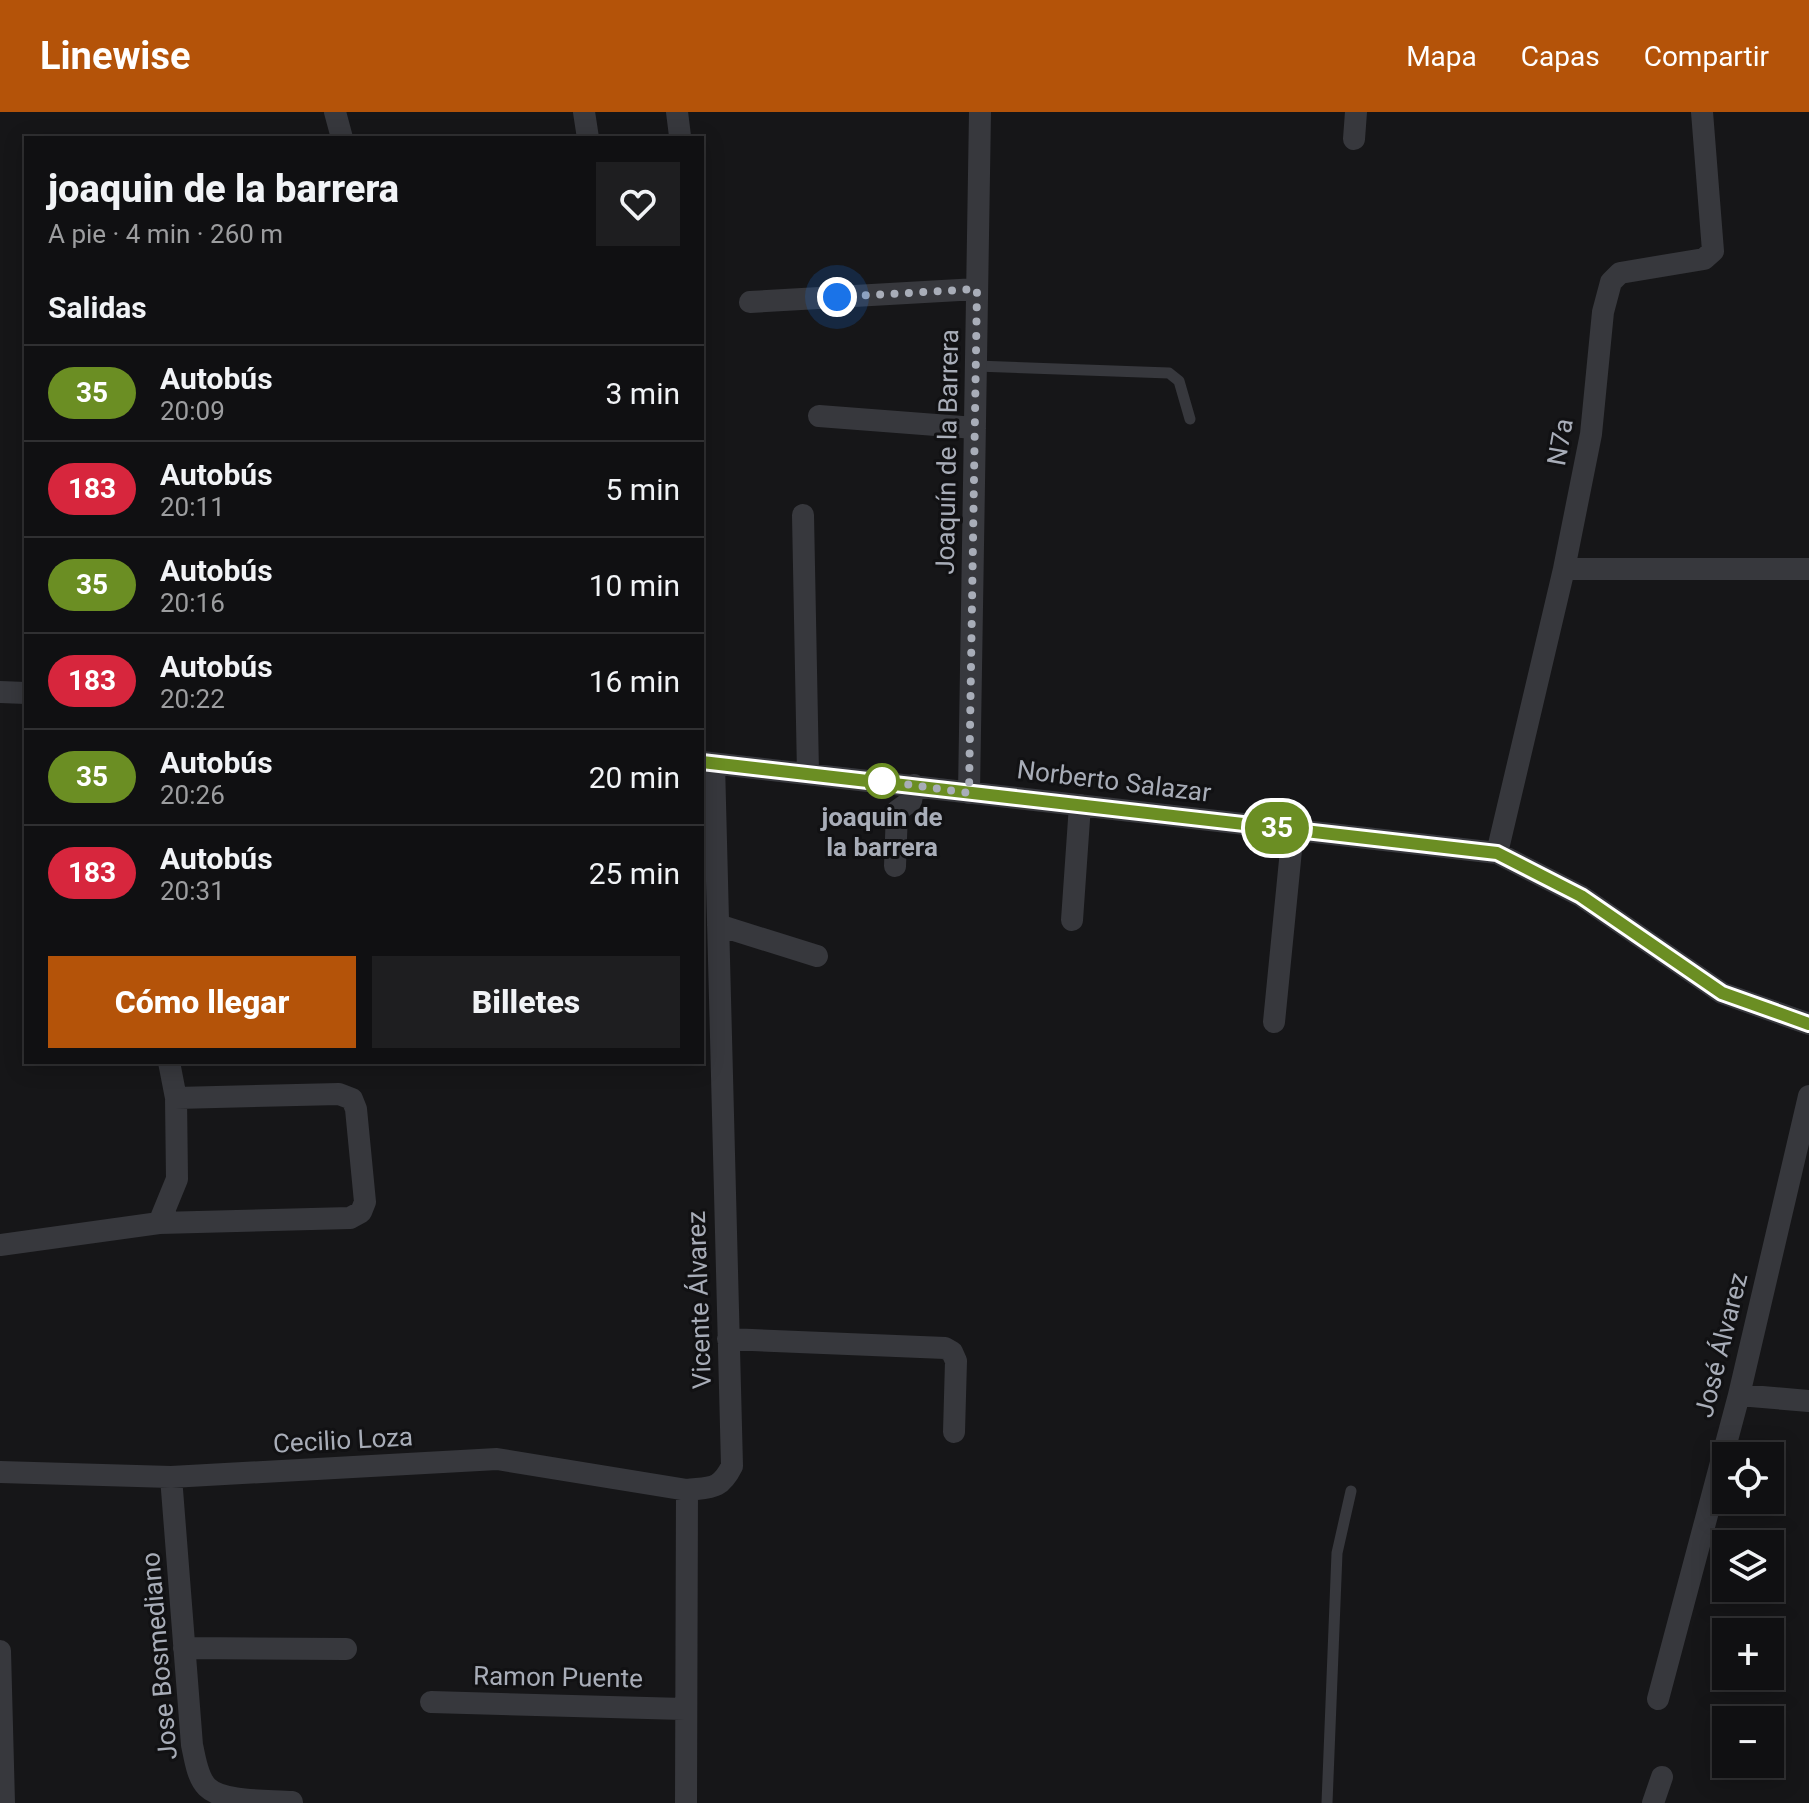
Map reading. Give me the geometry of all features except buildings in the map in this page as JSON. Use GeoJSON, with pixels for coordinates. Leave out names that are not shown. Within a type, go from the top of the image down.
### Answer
{"type":"FeatureCollection","features":[{"type":"Feature","properties":{"kind":"street"},"geometry":{"type":"LineString","coordinates":[[335,112],[341,136]]}},
{"type":"Feature","properties":{"kind":"street"},"geometry":{"type":"LineString","coordinates":[[584,112],[588,136]]}},
{"type":"Feature","properties":{"kind":"street"},"geometry":{"type":"LineString","coordinates":[[677,112],[680,136]]}},
{"type":"Feature","properties":{"kind":"street","name":"Joaquín de la Barrera"},"geometry":{"type":"LineString","coordinates":[[969,793],[980,112]]}},
{"type":"Feature","properties":{"kind":"street"},"geometry":{"type":"LineString","coordinates":[[1354,139],[1356,112]]}},
{"type":"Feature","properties":{"kind":"street","name":"N7a"},"geometry":{"type":"LineString","coordinates":[[1497,853],[1564,569],[1591,434],[1603,312],[1611,282],[1620,273],[1704,259],[1713,251],[1702,112]]}},
{"type":"Feature","properties":{"kind":"street"},"geometry":{"type":"LineString","coordinates":[[750,302],[977,289]]}},
{"type":"Feature","properties":{"kind":"street"},"geometry":{"type":"LineString","coordinates":[[819,416],[975,428]]}},
{"type":"Feature","properties":{"kind":"street"},"geometry":{"type":"LineString","coordinates":[[803,515],[808,773]]}},
{"type":"Feature","properties":{"kind":"street"},"geometry":{"type":"LineString","coordinates":[[1564,569],[1809,569]]}},
{"type":"Feature","properties":{"kind":"street"},"geometry":{"type":"LineString","coordinates":[[0,692],[24,693]]}},
{"type":"Feature","properties":{"kind":"street","name":"Norberto Salazar"},"geometry":{"type":"LineString","coordinates":[[708,763],[1497,853],[1581,896],[1722,993],[1809,1024]]}},
{"type":"Feature","properties":{"kind":"street","name":"Vicente Álvarez"},"geometry":{"type":"LineString","coordinates":[[687,1490],[717,1486],[732,1466],[718,925],[708,763]]}},
{"type":"Feature","properties":{"kind":"street"},"geometry":{"type":"LineString","coordinates":[[895,866],[897,811],[911,801],[914,785]]}},
{"type":"Feature","properties":{"kind":"street"},"geometry":{"type":"LineString","coordinates":[[1072,920],[1080,805]]}},
{"type":"Feature","properties":{"kind":"street"},"geometry":{"type":"LineString","coordinates":[[1274,1022],[1293,830]]}},
{"type":"Feature","properties":{"kind":"street"},"geometry":{"type":"LineString","coordinates":[[718,925],[817,956]]}},
{"type":"Feature","properties":{"kind":"street"},"geometry":{"type":"LineString","coordinates":[[159,1223],[177,1179],[176,1098],[169,1064]]}},
{"type":"Feature","properties":{"kind":"street"},"geometry":{"type":"LineString","coordinates":[[0,1245],[159,1223],[350,1218],[361,1212],[365,1202],[356,1109],[352,1099],[339,1094],[176,1098]]}},
{"type":"Feature","properties":{"kind":"street","name":"José Álvarez"},"geometry":{"type":"LineString","coordinates":[[1658,1699],[1739,1395],[1809,1096]]}},
{"type":"Feature","properties":{"kind":"street"},"geometry":{"type":"LineString","coordinates":[[728,1339],[945,1348],[952,1352],[956,1361],[954,1432]]}},
{"type":"Feature","properties":{"kind":"street"},"geometry":{"type":"LineString","coordinates":[[1739,1395],[1809,1401]]}},
{"type":"Feature","properties":{"kind":"street","name":"Cecilio Loza"},"geometry":{"type":"LineString","coordinates":[[0,1472],[171,1477],[497,1459],[687,1490]]}},
{"type":"Feature","properties":{"kind":"street","name":"Jose Bosmediano"},"geometry":{"type":"LineString","coordinates":[[171,1477],[192,1745],[197,1769],[205,1785],[220,1797],[292,1802]]}},
{"type":"Feature","properties":{"kind":"street"},"geometry":{"type":"LineString","coordinates":[[686,1803],[687,1490]]}},
{"type":"Feature","properties":{"kind":"street"},"geometry":{"type":"LineString","coordinates":[[184,1648],[346,1649]]}},
{"type":"Feature","properties":{"kind":"street"},"geometry":{"type":"LineString","coordinates":[[0,1651],[4,1803]]}},
{"type":"Feature","properties":{"kind":"street","name":"Ramon Puente"},"geometry":{"type":"LineString","coordinates":[[431,1702],[684,1709]]}},
{"type":"Feature","properties":{"kind":"street"},"geometry":{"type":"LineString","coordinates":[[1653,1803],[1662,1777]]}},
{"type":"Feature","properties":{"kind":"lane"},"geometry":{"type":"LineString","coordinates":[[976,366],[1169,373],[1179,381],[1190,419]]}},
{"type":"Feature","properties":{"kind":"lane"},"geometry":{"type":"LineString","coordinates":[[1327,1803],[1337,1553],[1351,1491]]}},
{"type":"Feature","properties":{"kind":"bus line","name":"35"},"geometry":{"type":"LineString","coordinates":[[704,762],[1497,853],[1581,896],[1722,993],[1809,1024]]}},
{"type":"Feature","properties":{"kind":"place","name":"joaquin de la barrera"},"geometry":{"type":"Point","coordinates":[882,781]}},
{"type":"Feature","properties":{"kind":"route"},"geometry":{"type":"LineString","coordinates":[[837,297],[977,289],[969,793],[882,781]]}}]}
